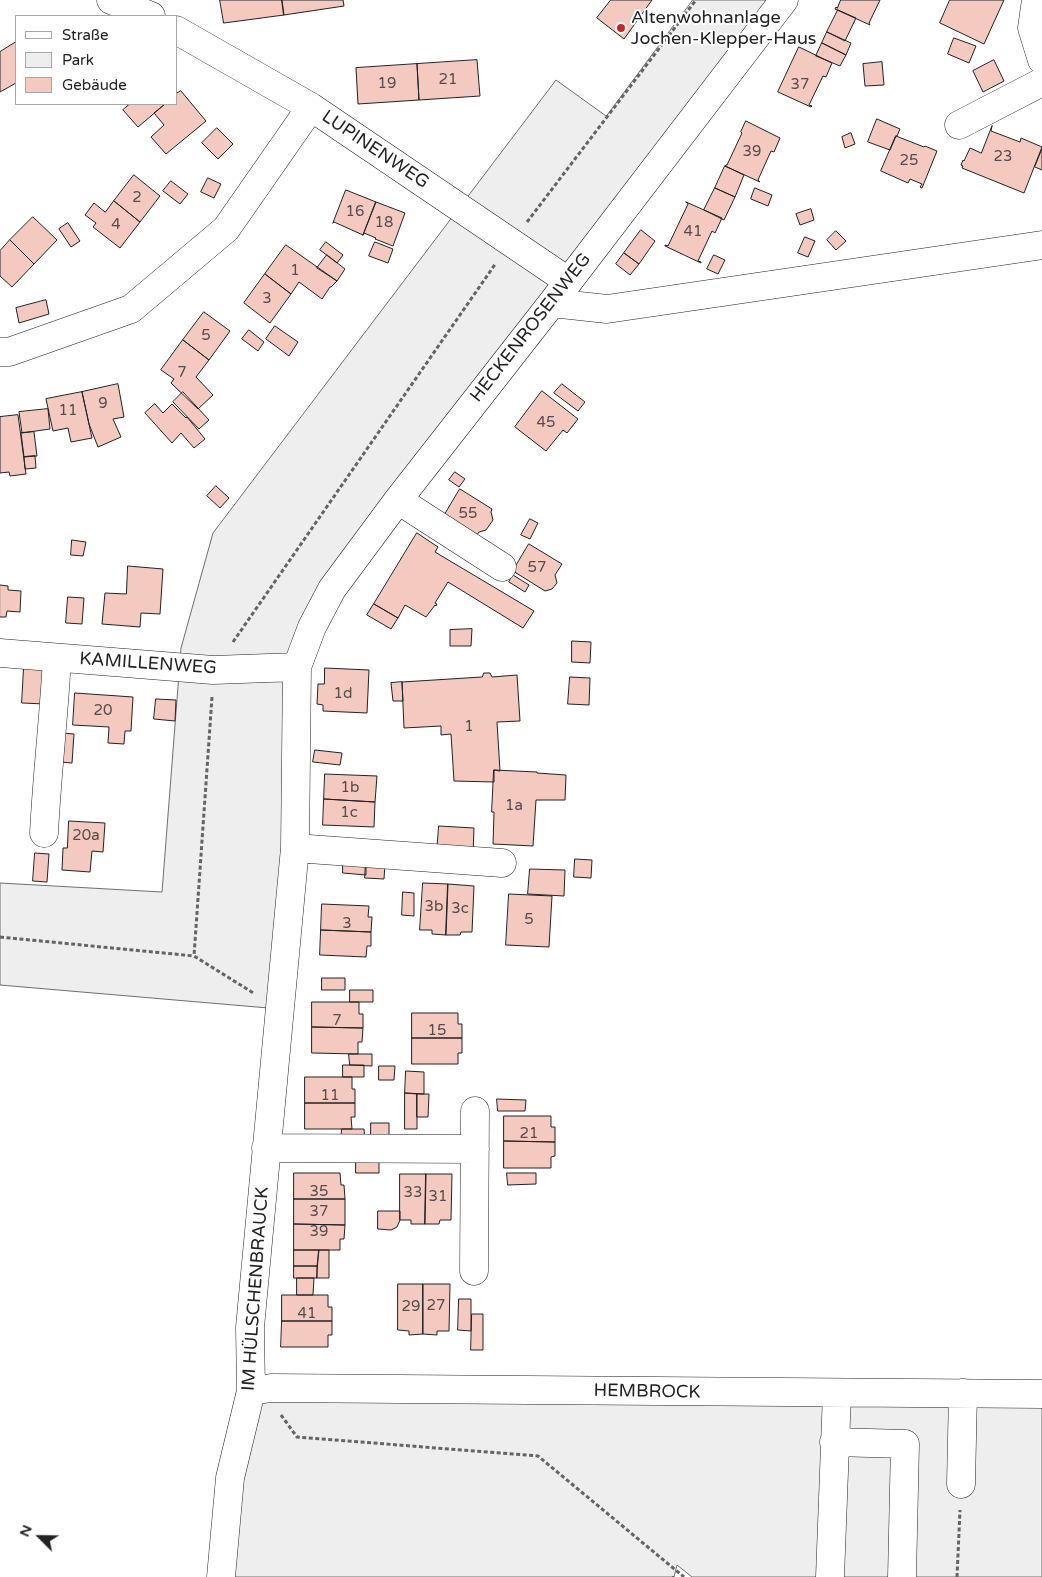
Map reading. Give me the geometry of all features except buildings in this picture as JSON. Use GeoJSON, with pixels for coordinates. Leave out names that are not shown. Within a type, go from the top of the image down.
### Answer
{"type":"FeatureCollection","features":[{"type":"Feature","properties":{"kind":"street"},"geometry":{"type":"LineString","coordinates":[[111,0],[148,15]]}},
{"type":"Feature","properties":{"kind":"street","name":"HECKENROSENWEG"},"geometry":{"type":"LineString","coordinates":[[297,667],[312,627],[332,589],[398,500],[552,303],[784,0]]}},
{"type":"Feature","properties":{"kind":"street"},"geometry":{"type":"LineString","coordinates":[[1036,0],[1032,28],[1042,60]]}},
{"type":"Feature","properties":{"kind":"street","name":"LUPINENWEG"},"geometry":{"type":"LineString","coordinates":[[178,31],[311,107],[568,281]]}},
{"type":"Feature","properties":{"kind":"street"},"geometry":{"type":"LineString","coordinates":[[959,125],[1042,82]]}},
{"type":"Feature","properties":{"kind":"street"},"geometry":{"type":"LineString","coordinates":[[0,352],[9,352],[131,308],[226,229],[311,107]]}},
{"type":"Feature","properties":{"kind":"street"},"geometry":{"type":"LineString","coordinates":[[552,303],[607,309],[1042,245]]}},
{"type":"Feature","properties":{"kind":"street"},"geometry":{"type":"LineString","coordinates":[[398,500],[502,567]]}},
{"type":"Feature","properties":{"kind":"street","name":"KAMILLENWEG"},"geometry":{"type":"LineString","coordinates":[[0,654],[213,670],[297,667]]}},
{"type":"Feature","properties":{"kind":"street"},"geometry":{"type":"LineString","coordinates":[[44,833],[56,658]]}},
{"type":"Feature","properties":{"kind":"street","name":"IM HÜLSCHENBRAUCK"},"geometry":{"type":"LineString","coordinates":[[221,1577],[230,1478],[262,1390],[250,1327],[295,848],[297,667]]}},
{"type":"Feature","properties":{"kind":"street"},"geometry":{"type":"LineString","coordinates":[[295,848],[502,863]]}},
{"type":"Feature","properties":{"kind":"street"},"geometry":{"type":"LineString","coordinates":[[474,1270],[475,1111]]}},
{"type":"Feature","properties":{"kind":"street"},"geometry":{"type":"LineString","coordinates":[[266,1148],[475,1149]]}},
{"type":"Feature","properties":{"kind":"street","name":"HEMBROCK"},"geometry":{"type":"LineString","coordinates":[[262,1390],[1042,1394]]}},
{"type":"Feature","properties":{"kind":"street"},"geometry":{"type":"LineString","coordinates":[[830,1577],[837,1393]]}},
{"type":"Feature","properties":{"kind":"street"},"geometry":{"type":"LineString","coordinates":[[961,1484],[974,1393]]}},
{"type":"Feature","properties":{"kind":"street"},"geometry":{"type":"LineString","coordinates":[[834,1442],[904,1444],[902,1577]]}},
{"type":"Feature","properties":{"kind":"path"},"geometry":{"type":"LineString","coordinates":[[0,937],[194,956]]}},
{"type":"Feature","properties":{"kind":"path"},"geometry":{"type":"LineString","coordinates":[[262,1390],[297,1437],[538,1456],[684,1577]]}},
{"type":"Feature","properties":{"kind":"path"},"geometry":{"type":"LineString","coordinates":[[957,1577],[961,1484]]}},
{"type":"Feature","properties":{"kind":"green space"},"geometry":{"type":"Polygon","coordinates":[[[693,0],[770,0],[321,583],[297,628],[295,848],[280,1009],[0,985],[0,883],[162,892],[181,648],[213,533],[556,80],[606,116],[693,0]]]}},
{"type":"Feature","properties":{"kind":"green space"},"geometry":{"type":"Polygon","coordinates":[[[251,1391],[1042,1400],[1042,1577],[692,1577],[677,1565],[674,1577],[221,1577],[251,1391]]]}},
{"type":"Feature","properties":{"kind":"place","name":"Altenwohnanlage Jochen-Klepper-Haus"},"geometry":{"type":"Point","coordinates":[621,28]}}]}
